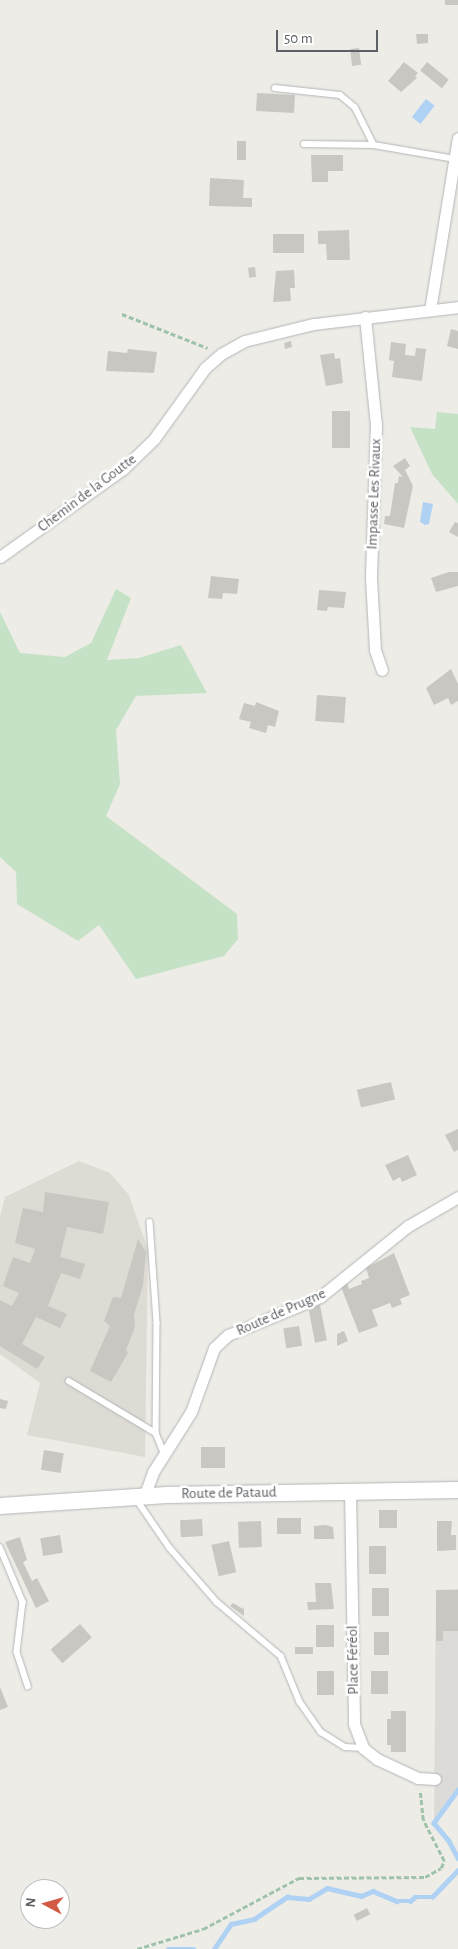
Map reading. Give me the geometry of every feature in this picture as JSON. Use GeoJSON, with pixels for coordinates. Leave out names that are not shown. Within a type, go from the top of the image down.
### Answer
{"type":"FeatureCollection","features":[{"type":"Feature","properties":{"kind":"street"},"geometry":{"type":"LineString","coordinates":[[430,310],[458,138]]}},
{"type":"Feature","properties":{"kind":"street","name":"Chemin de la Goutte"},"geometry":{"type":"LineString","coordinates":[[0,557],[123,469],[154,439],[205,368],[221,354],[244,342],[314,324],[458,307]]}},
{"type":"Feature","properties":{"kind":"street","name":"Impasse Les Rivaux"},"geometry":{"type":"LineString","coordinates":[[365,317],[376,425],[372,586],[375,650],[382,670]]}},
{"type":"Feature","properties":{"kind":"street","name":"Route de Prugne"},"geometry":{"type":"LineString","coordinates":[[140,1498],[191,1412],[207,1361],[214,1348],[228,1335],[320,1297],[408,1226],[458,1197]]}},
{"type":"Feature","properties":{"kind":"street","name":"Route de Pataud"},"geometry":{"type":"LineString","coordinates":[[0,1506],[140,1498],[350,1490],[458,1490]]}},
{"type":"Feature","properties":{"kind":"street","name":"Place Féréol"},"geometry":{"type":"LineString","coordinates":[[350,1490],[354,1724],[363,1748]]}},
{"type":"Feature","properties":{"kind":"street"},"geometry":{"type":"LineString","coordinates":[[363,1748],[377,1759],[418,1778],[435,1779]]}},
{"type":"Feature","properties":{"kind":"lane"},"geometry":{"type":"LineString","coordinates":[[275,88],[340,95],[355,108],[374,145]]}},
{"type":"Feature","properties":{"kind":"lane"},"geometry":{"type":"LineString","coordinates":[[304,144],[374,145],[454,159]]}},
{"type":"Feature","properties":{"kind":"lane"},"geometry":{"type":"LineString","coordinates":[[150,1222],[157,1322],[156,1433],[165,1455]]}},
{"type":"Feature","properties":{"kind":"lane"},"geometry":{"type":"LineString","coordinates":[[69,1381],[156,1433]]}},
{"type":"Feature","properties":{"kind":"lane"},"geometry":{"type":"LineString","coordinates":[[140,1498],[170,1548],[217,1602],[281,1656],[300,1702],[321,1732],[345,1747],[363,1748]]}},
{"type":"Feature","properties":{"kind":"lane"},"geometry":{"type":"LineString","coordinates":[[0,1547],[23,1602],[17,1652],[28,1686]]}},
{"type":"Feature","properties":{"kind":"path"},"geometry":{"type":"LineString","coordinates":[[122,314],[221,354]]}},
{"type":"Feature","properties":{"kind":"path"},"geometry":{"type":"LineString","coordinates":[[137,1949],[203,1929],[299,1878],[425,1877],[444,1861],[423,1820],[418,1778]]}},
{"type":"Feature","properties":{"kind":"shaded area"},"geometry":{"type":"Polygon","coordinates":[[[79,1161],[110,1173],[129,1195],[148,1250],[145,1457],[27,1435],[40,1383],[0,1354],[0,1217],[5,1197],[79,1161]]]}},
{"type":"Feature","properties":{"kind":"shaded area"},"geometry":{"type":"Polygon","coordinates":[[[458,1589],[458,1790],[434,1823],[436,1590],[458,1589]]]}},
{"type":"Feature","properties":{"kind":"green space"},"geometry":{"type":"Polygon","coordinates":[[[437,412],[458,414],[458,504],[432,474],[410,427],[435,429],[437,412]]]}},
{"type":"Feature","properties":{"kind":"green space"},"geometry":{"type":"Polygon","coordinates":[[[116,589],[131,598],[107,660],[139,658],[181,645],[207,693],[136,696],[116,730],[120,784],[106,816],[237,914],[238,939],[224,956],[136,979],[99,925],[78,941],[17,904],[16,872],[0,857],[0,612],[20,653],[65,657],[91,643],[116,589]]]}},
{"type":"Feature","properties":{"kind":"water"},"geometry":{"type":"Polygon","coordinates":[[[426,99],[435,106],[421,124],[412,117],[426,99]]]}},
{"type":"Feature","properties":{"kind":"water"},"geometry":{"type":"Polygon","coordinates":[[[423,502],[433,504],[429,524],[425,525],[420,522],[423,502]]]}},
{"type":"Feature","properties":{"kind":"building"},"geometry":{"type":"Polygon","coordinates":[[[445,0],[458,0],[458,5],[445,5],[445,0]]]}},
{"type":"Feature","properties":{"kind":"building"},"geometry":{"type":"Polygon","coordinates":[[[416,34],[428,34],[428,43],[417,44],[416,34]]]}},
{"type":"Feature","properties":{"kind":"building"},"geometry":{"type":"Polygon","coordinates":[[[359,48],[361,65],[352,66],[350,49],[359,48]]]}},
{"type":"Feature","properties":{"kind":"building"},"geometry":{"type":"Polygon","coordinates":[[[404,62],[418,73],[415,76],[417,78],[401,92],[388,81],[404,62]]]}},
{"type":"Feature","properties":{"kind":"building"},"geometry":{"type":"Polygon","coordinates":[[[427,62],[449,80],[442,88],[420,71],[427,62]]]}},
{"type":"Feature","properties":{"kind":"building"},"geometry":{"type":"Polygon","coordinates":[[[257,93],[295,95],[294,113],[256,111],[257,93]]]}},
{"type":"Feature","properties":{"kind":"building"},"geometry":{"type":"Polygon","coordinates":[[[237,141],[246,141],[246,160],[237,160],[237,141]]]}},
{"type":"Feature","properties":{"kind":"building"},"geometry":{"type":"Polygon","coordinates":[[[311,155],[343,155],[343,171],[328,171],[328,182],[312,182],[311,155]]]}},
{"type":"Feature","properties":{"kind":"building"},"geometry":{"type":"Polygon","coordinates":[[[210,178],[244,180],[243,198],[252,198],[252,207],[209,206],[210,178]]]}},
{"type":"Feature","properties":{"kind":"building"},"geometry":{"type":"Polygon","coordinates":[[[349,230],[350,260],[327,260],[326,244],[318,244],[318,231],[349,230]]]}},
{"type":"Feature","properties":{"kind":"building"},"geometry":{"type":"Polygon","coordinates":[[[273,234],[304,234],[304,253],[273,253],[273,234]]]}},
{"type":"Feature","properties":{"kind":"building"},"geometry":{"type":"Polygon","coordinates":[[[255,267],[256,277],[249,278],[248,268],[255,267]]]}},
{"type":"Feature","properties":{"kind":"building"},"geometry":{"type":"Polygon","coordinates":[[[294,270],[295,288],[290,288],[291,301],[273,302],[276,271],[294,270]]]}},
{"type":"Feature","properties":{"kind":"building"},"geometry":{"type":"Polygon","coordinates":[[[451,329],[458,331],[458,349],[447,346],[451,329]]]}},
{"type":"Feature","properties":{"kind":"building"},"geometry":{"type":"Polygon","coordinates":[[[291,341],[292,347],[285,349],[284,343],[291,341]]]}},
{"type":"Feature","properties":{"kind":"building"},"geometry":{"type":"Polygon","coordinates":[[[391,342],[406,344],[405,355],[415,356],[416,348],[426,349],[422,381],[392,377],[394,361],[389,360],[391,342]]]}},
{"type":"Feature","properties":{"kind":"building"},"geometry":{"type":"Polygon","coordinates":[[[128,349],[157,352],[154,373],[106,371],[108,351],[127,353],[128,349]]]}},
{"type":"Feature","properties":{"kind":"building"},"geometry":{"type":"Polygon","coordinates":[[[334,353],[335,359],[340,358],[343,383],[326,386],[320,355],[334,353]]]}},
{"type":"Feature","properties":{"kind":"building"},"geometry":{"type":"Polygon","coordinates":[[[332,411],[350,411],[350,448],[332,448],[332,411]]]}},
{"type":"Feature","properties":{"kind":"building"},"geometry":{"type":"Polygon","coordinates":[[[405,458],[410,466],[405,470],[413,486],[404,528],[384,524],[385,516],[390,516],[395,483],[398,483],[399,476],[403,477],[393,466],[405,458]]]}},
{"type":"Feature","properties":{"kind":"building"},"geometry":{"type":"Polygon","coordinates":[[[455,522],[458,523],[458,537],[449,532],[455,522]]]}},
{"type":"Feature","properties":{"kind":"building"},"geometry":{"type":"Polygon","coordinates":[[[449,572],[458,572],[458,586],[436,592],[431,578],[449,572]]]}},
{"type":"Feature","properties":{"kind":"building"},"geometry":{"type":"Polygon","coordinates":[[[211,576],[239,579],[237,594],[223,593],[222,599],[208,598],[211,576]]]}},
{"type":"Feature","properties":{"kind":"building"},"geometry":{"type":"Polygon","coordinates":[[[319,590],[346,592],[344,608],[328,607],[327,611],[317,610],[319,590]]]}},
{"type":"Feature","properties":{"kind":"building"},"geometry":{"type":"Polygon","coordinates":[[[451,669],[458,684],[458,701],[451,705],[448,698],[434,705],[426,688],[451,669]]]}},
{"type":"Feature","properties":{"kind":"building"},"geometry":{"type":"Polygon","coordinates":[[[317,695],[346,697],[344,723],[315,721],[317,695]]]}},
{"type":"Feature","properties":{"kind":"building"},"geometry":{"type":"Polygon","coordinates":[[[256,702],[279,711],[275,727],[268,725],[266,733],[249,728],[251,722],[239,719],[244,703],[255,706],[256,702]]]}},
{"type":"Feature","properties":{"kind":"building"},"geometry":{"type":"Polygon","coordinates":[[[391,1082],[395,1100],[361,1107],[357,1090],[391,1082]]]}},
{"type":"Feature","properties":{"kind":"building"},"geometry":{"type":"Polygon","coordinates":[[[458,1129],[458,1150],[454,1152],[445,1135],[458,1129]]]}},
{"type":"Feature","properties":{"kind":"building"},"geometry":{"type":"Polygon","coordinates":[[[408,1155],[417,1175],[402,1182],[400,1177],[393,1181],[385,1165],[408,1155]]]}},
{"type":"Feature","properties":{"kind":"building"},"geometry":{"type":"Polygon","coordinates":[[[45,1192],[109,1202],[103,1234],[67,1227],[60,1257],[85,1264],[80,1279],[61,1273],[48,1306],[67,1314],[60,1328],[36,1317],[22,1344],[45,1357],[37,1369],[0,1346],[0,1300],[12,1306],[19,1293],[3,1286],[13,1257],[30,1263],[35,1249],[15,1243],[23,1208],[43,1212],[45,1192]]]}},
{"type":"Feature","properties":{"kind":"building"},"geometry":{"type":"Polygon","coordinates":[[[138,1239],[146,1252],[143,1285],[134,1315],[135,1327],[126,1350],[128,1353],[111,1382],[90,1371],[110,1326],[104,1321],[113,1297],[121,1298],[138,1239]]]}},
{"type":"Feature","properties":{"kind":"building"},"geometry":{"type":"Polygon","coordinates":[[[394,1253],[410,1295],[400,1299],[402,1304],[392,1308],[390,1303],[372,1310],[378,1326],[359,1333],[341,1287],[347,1283],[349,1289],[362,1284],[361,1281],[369,1278],[366,1268],[394,1253]]]}},
{"type":"Feature","properties":{"kind":"building"},"geometry":{"type":"Polygon","coordinates":[[[320,1305],[327,1340],[315,1343],[308,1307],[320,1305]]]}},
{"type":"Feature","properties":{"kind":"building"},"geometry":{"type":"Polygon","coordinates":[[[299,1326],[302,1346],[286,1348],[283,1329],[299,1326]]]}},
{"type":"Feature","properties":{"kind":"building"},"geometry":{"type":"Polygon","coordinates":[[[344,1331],[348,1341],[337,1346],[337,1334],[344,1331]]]}},
{"type":"Feature","properties":{"kind":"building"},"geometry":{"type":"Polygon","coordinates":[[[0,1399],[8,1401],[6,1409],[0,1408],[0,1399]]]}},
{"type":"Feature","properties":{"kind":"building"},"geometry":{"type":"Polygon","coordinates":[[[201,1447],[225,1447],[225,1468],[201,1468],[201,1447]]]}},
{"type":"Feature","properties":{"kind":"building"},"geometry":{"type":"Polygon","coordinates":[[[44,1450],[64,1453],[61,1473],[41,1470],[44,1450]]]}},
{"type":"Feature","properties":{"kind":"building"},"geometry":{"type":"Polygon","coordinates":[[[379,1510],[397,1510],[397,1528],[379,1528],[379,1510]]]}},
{"type":"Feature","properties":{"kind":"building"},"geometry":{"type":"Polygon","coordinates":[[[277,1518],[301,1518],[301,1534],[277,1534],[277,1518]]]}},
{"type":"Feature","properties":{"kind":"building"},"geometry":{"type":"Polygon","coordinates":[[[202,1519],[203,1536],[181,1537],[180,1520],[202,1519]]]}},
{"type":"Feature","properties":{"kind":"building"},"geometry":{"type":"Polygon","coordinates":[[[261,1521],[262,1547],[239,1548],[238,1522],[261,1521]]]}},
{"type":"Feature","properties":{"kind":"building"},"geometry":{"type":"Polygon","coordinates":[[[437,1521],[452,1521],[451,1535],[456,1535],[456,1550],[437,1551],[437,1521]]]}},
{"type":"Feature","properties":{"kind":"building"},"geometry":{"type":"Polygon","coordinates":[[[326,1525],[333,1527],[334,1539],[314,1539],[314,1526],[326,1525]]]}},
{"type":"Feature","properties":{"kind":"building"},"geometry":{"type":"Polygon","coordinates":[[[60,1535],[63,1553],[43,1556],[40,1538],[60,1535]]]}},
{"type":"Feature","properties":{"kind":"building"},"geometry":{"type":"Polygon","coordinates":[[[20,1537],[27,1560],[23,1562],[32,1581],[37,1578],[49,1601],[36,1608],[5,1542],[20,1537]]]}},
{"type":"Feature","properties":{"kind":"building"},"geometry":{"type":"Polygon","coordinates":[[[229,1541],[236,1572],[219,1576],[211,1545],[229,1541]]]}},
{"type":"Feature","properties":{"kind":"building"},"geometry":{"type":"Polygon","coordinates":[[[369,1546],[386,1546],[386,1574],[369,1574],[369,1546]]]}},
{"type":"Feature","properties":{"kind":"building"},"geometry":{"type":"Polygon","coordinates":[[[315,1583],[331,1583],[334,1609],[308,1610],[307,1602],[316,1602],[315,1583]]]}},
{"type":"Feature","properties":{"kind":"building"},"geometry":{"type":"Polygon","coordinates":[[[372,1588],[389,1588],[389,1616],[372,1616],[372,1588]]]}},
{"type":"Feature","properties":{"kind":"building"},"geometry":{"type":"Polygon","coordinates":[[[436,1590],[458,1590],[458,1631],[443,1631],[443,1641],[436,1641],[436,1590]]]}},
{"type":"Feature","properties":{"kind":"building"},"geometry":{"type":"Polygon","coordinates":[[[233,1603],[243,1609],[244,1607],[244,1616],[230,1606],[233,1603]]]}},
{"type":"Feature","properties":{"kind":"building"},"geometry":{"type":"Polygon","coordinates":[[[80,1624],[92,1638],[62,1663],[51,1650],[80,1624]]]}},
{"type":"Feature","properties":{"kind":"building"},"geometry":{"type":"Polygon","coordinates":[[[316,1625],[334,1625],[334,1647],[316,1647],[316,1625]]]}},
{"type":"Feature","properties":{"kind":"building"},"geometry":{"type":"Polygon","coordinates":[[[374,1632],[389,1632],[389,1655],[374,1655],[374,1632]]]}},
{"type":"Feature","properties":{"kind":"building"},"geometry":{"type":"Polygon","coordinates":[[[295,1647],[313,1647],[313,1654],[295,1654],[295,1647]]]}},
{"type":"Feature","properties":{"kind":"building"},"geometry":{"type":"Polygon","coordinates":[[[317,1671],[334,1671],[334,1695],[317,1695],[317,1671]]]}},
{"type":"Feature","properties":{"kind":"building"},"geometry":{"type":"Polygon","coordinates":[[[371,1671],[388,1671],[388,1694],[371,1694],[371,1671]]]}},
{"type":"Feature","properties":{"kind":"building"},"geometry":{"type":"Polygon","coordinates":[[[0,1687],[8,1707],[0,1710],[0,1687]]]}},
{"type":"Feature","properties":{"kind":"building"},"geometry":{"type":"Polygon","coordinates":[[[391,1711],[406,1711],[406,1752],[391,1752],[391,1745],[387,1745],[387,1719],[391,1719],[391,1711]]]}},
{"type":"Feature","properties":{"kind":"building"},"geometry":{"type":"Polygon","coordinates":[[[367,1908],[370,1914],[357,1921],[354,1915],[367,1908]]]}},
{"type":"Feature","properties":{"kind":"waterway"},"geometry":{"type":"LineString","coordinates":[[458,1790],[434,1823],[449,1841],[458,1858]]}},
{"type":"Feature","properties":{"kind":"waterway"},"geometry":{"type":"LineString","coordinates":[[214,1949],[231,1924],[254,1919],[287,1897],[309,1899],[327,1888],[361,1896],[373,1891],[397,1901],[410,1901],[415,1897],[432,1897],[458,1870]]}},
{"type":"Feature","properties":{"kind":"waterway"},"geometry":{"type":"LineString","coordinates":[[168,1949],[194,1949]]}}]}
